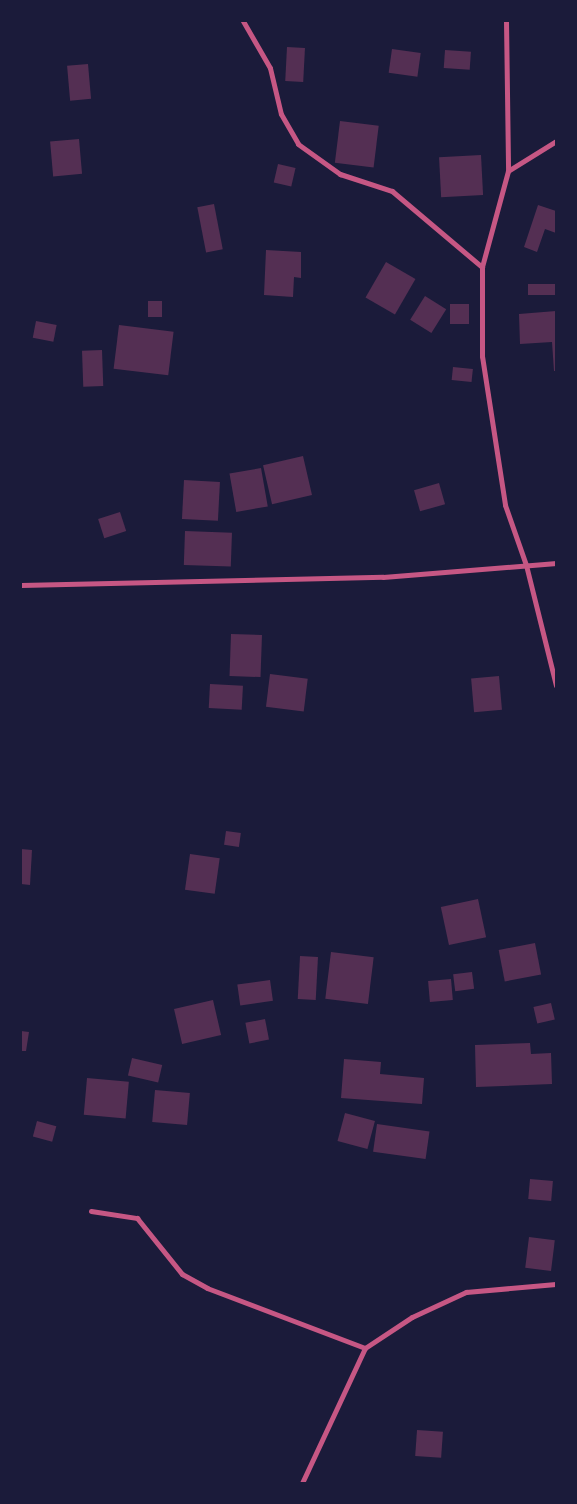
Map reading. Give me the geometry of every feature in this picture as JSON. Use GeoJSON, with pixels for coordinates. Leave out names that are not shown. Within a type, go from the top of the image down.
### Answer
{"type":"FeatureCollection","features":[{"type":"Feature","properties":{"kind":"street"},"geometry":{"type":"LineString","coordinates":[[243,21],[270,68],[281,114],[298,144],[340,174],[392,191],[482,267]]}},
{"type":"Feature","properties":{"kind":"street"},"geometry":{"type":"LineString","coordinates":[[506,21],[508,170],[482,267],[479,299],[487,407],[505,505],[526,565],[556,685]]}},
{"type":"Feature","properties":{"kind":"street"},"geometry":{"type":"LineString","coordinates":[[508,170],[556,141]]}},
{"type":"Feature","properties":{"kind":"street"},"geometry":{"type":"LineString","coordinates":[[21,585],[383,577],[556,562]]}},
{"type":"Feature","properties":{"kind":"street"},"geometry":{"type":"LineString","coordinates":[[91,1211],[137,1218],[182,1274],[207,1288],[365,1348]]}},
{"type":"Feature","properties":{"kind":"street"},"geometry":{"type":"LineString","coordinates":[[302,1483],[365,1348],[412,1317],[466,1292],[556,1284]]}},
{"type":"Feature","properties":{"kind":"building"},"geometry":{"type":"Polygon","coordinates":[[[287,47],[305,48],[303,82],[285,81],[287,47]]]}},
{"type":"Feature","properties":{"kind":"building"},"geometry":{"type":"Polygon","coordinates":[[[392,49],[421,53],[417,77],[389,73],[392,49]]]}},
{"type":"Feature","properties":{"kind":"building"},"geometry":{"type":"Polygon","coordinates":[[[445,50],[471,52],[470,70],[444,68],[445,50]]]}},
{"type":"Feature","properties":{"kind":"building"},"geometry":{"type":"Polygon","coordinates":[[[88,64],[91,99],[70,101],[67,66],[88,64]]]}},
{"type":"Feature","properties":{"kind":"building"},"geometry":{"type":"Polygon","coordinates":[[[340,121],[379,126],[374,167],[335,163],[340,121]]]}},
{"type":"Feature","properties":{"kind":"building"},"geometry":{"type":"Polygon","coordinates":[[[79,139],[82,174],[53,176],[50,142],[79,139]]]}},
{"type":"Feature","properties":{"kind":"building"},"geometry":{"type":"Polygon","coordinates":[[[481,155],[483,195],[441,197],[439,157],[481,155]]]}},
{"type":"Feature","properties":{"kind":"building"},"geometry":{"type":"Polygon","coordinates":[[[278,164],[296,168],[291,187],[274,183],[278,164]]]}},
{"type":"Feature","properties":{"kind":"building"},"geometry":{"type":"Polygon","coordinates":[[[214,204],[223,249],[206,252],[197,207],[214,204]]]}},
{"type":"Feature","properties":{"kind":"building"},"geometry":{"type":"Polygon","coordinates":[[[538,205],[556,211],[556,233],[545,229],[537,252],[524,247],[538,205]]]}},
{"type":"Feature","properties":{"kind":"building"},"geometry":{"type":"Polygon","coordinates":[[[266,250],[301,252],[301,278],[294,277],[293,297],[264,295],[266,250]]]}},
{"type":"Feature","properties":{"kind":"building"},"geometry":{"type":"Polygon","coordinates":[[[386,262],[415,279],[395,315],[366,298],[386,262]]]}},
{"type":"Feature","properties":{"kind":"building"},"geometry":{"type":"Polygon","coordinates":[[[528,284],[556,284],[556,295],[528,295],[528,284]]]}},
{"type":"Feature","properties":{"kind":"building"},"geometry":{"type":"Polygon","coordinates":[[[425,296],[446,309],[431,333],[410,320],[425,296]]]}},
{"type":"Feature","properties":{"kind":"building"},"geometry":{"type":"Polygon","coordinates":[[[148,301],[162,301],[162,317],[148,317],[148,301]]]}},
{"type":"Feature","properties":{"kind":"building"},"geometry":{"type":"Polygon","coordinates":[[[450,304],[469,304],[469,324],[450,324],[450,304]]]}},
{"type":"Feature","properties":{"kind":"building"},"geometry":{"type":"Polygon","coordinates":[[[556,311],[556,371],[554,371],[552,342],[520,344],[519,314],[556,311]]]}},
{"type":"Feature","properties":{"kind":"building"},"geometry":{"type":"Polygon","coordinates":[[[36,321],[57,325],[53,342],[33,338],[36,321]]]}},
{"type":"Feature","properties":{"kind":"building"},"geometry":{"type":"Polygon","coordinates":[[[119,325],[174,332],[168,375],[114,369],[119,325]]]}},
{"type":"Feature","properties":{"kind":"building"},"geometry":{"type":"Polygon","coordinates":[[[102,350],[103,386],[83,387],[82,351],[102,350]]]}},
{"type":"Feature","properties":{"kind":"building"},"geometry":{"type":"Polygon","coordinates":[[[453,367],[473,369],[472,382],[452,380],[453,367]]]}},
{"type":"Feature","properties":{"kind":"building"},"geometry":{"type":"Polygon","coordinates":[[[303,456],[312,495],[272,504],[263,465],[303,456]]]}},
{"type":"Feature","properties":{"kind":"building"},"geometry":{"type":"Polygon","coordinates":[[[261,468],[268,506],[236,512],[229,474],[261,468]]]}},
{"type":"Feature","properties":{"kind":"building"},"geometry":{"type":"Polygon","coordinates":[[[184,480],[220,482],[218,521],[182,519],[184,480]]]}},
{"type":"Feature","properties":{"kind":"building"},"geometry":{"type":"Polygon","coordinates":[[[439,483],[445,504],[420,511],[414,490],[439,483]]]}},
{"type":"Feature","properties":{"kind":"building"},"geometry":{"type":"Polygon","coordinates":[[[120,512],[126,531],[104,538],[98,519],[120,512]]]}},
{"type":"Feature","properties":{"kind":"building"},"geometry":{"type":"Polygon","coordinates":[[[185,531],[232,533],[231,567],[184,565],[185,531]]]}},
{"type":"Feature","properties":{"kind":"building"},"geometry":{"type":"Polygon","coordinates":[[[231,634],[262,635],[261,677],[230,676],[231,634]]]}},
{"type":"Feature","properties":{"kind":"building"},"geometry":{"type":"Polygon","coordinates":[[[270,674],[308,679],[304,711],[266,707],[270,674]]]}},
{"type":"Feature","properties":{"kind":"building"},"geometry":{"type":"Polygon","coordinates":[[[499,676],[502,710],[474,712],[471,678],[499,676]]]}},
{"type":"Feature","properties":{"kind":"building"},"geometry":{"type":"Polygon","coordinates":[[[210,684],[243,686],[242,710],[209,708],[210,684]]]}},
{"type":"Feature","properties":{"kind":"building"},"geometry":{"type":"Polygon","coordinates":[[[226,831],[241,833],[239,847],[224,845],[226,831]]]}},
{"type":"Feature","properties":{"kind":"building"},"geometry":{"type":"Polygon","coordinates":[[[21,849],[32,850],[30,885],[21,884],[21,849]]]}},
{"type":"Feature","properties":{"kind":"building"},"geometry":{"type":"Polygon","coordinates":[[[190,854],[220,858],[215,894],[185,890],[190,854]]]}},
{"type":"Feature","properties":{"kind":"building"},"geometry":{"type":"Polygon","coordinates":[[[478,899],[486,937],[449,945],[441,907],[478,899]]]}},
{"type":"Feature","properties":{"kind":"building"},"geometry":{"type":"Polygon","coordinates":[[[535,943],[541,974],[505,981],[499,950],[535,943]]]}},
{"type":"Feature","properties":{"kind":"building"},"geometry":{"type":"Polygon","coordinates":[[[331,952],[374,957],[368,1004],[325,999],[331,952]]]}},
{"type":"Feature","properties":{"kind":"building"},"geometry":{"type":"Polygon","coordinates":[[[300,956],[318,957],[316,1000],[298,999],[300,956]]]}},
{"type":"Feature","properties":{"kind":"building"},"geometry":{"type":"Polygon","coordinates":[[[472,972],[474,989],[455,991],[453,974],[472,972]]]}},
{"type":"Feature","properties":{"kind":"building"},"geometry":{"type":"Polygon","coordinates":[[[451,979],[453,1000],[430,1002],[428,981],[451,979]]]}},
{"type":"Feature","properties":{"kind":"building"},"geometry":{"type":"Polygon","coordinates":[[[270,980],[273,1001],[240,1005],[237,985],[270,980]]]}},
{"type":"Feature","properties":{"kind":"building"},"geometry":{"type":"Polygon","coordinates":[[[213,1000],[221,1035],[182,1044],[174,1009],[213,1000]]]}},
{"type":"Feature","properties":{"kind":"building"},"geometry":{"type":"Polygon","coordinates":[[[551,1003],[555,1020],[537,1024],[533,1007],[551,1003]]]}},
{"type":"Feature","properties":{"kind":"building"},"geometry":{"type":"Polygon","coordinates":[[[265,1019],[269,1040],[249,1043],[245,1023],[265,1019]]]}},
{"type":"Feature","properties":{"kind":"building"},"geometry":{"type":"Polygon","coordinates":[[[21,1031],[29,1032],[26,1051],[21,1051],[21,1031]]]}},
{"type":"Feature","properties":{"kind":"building"},"geometry":{"type":"Polygon","coordinates":[[[530,1043],[531,1054],[551,1053],[552,1084],[476,1087],[475,1045],[530,1043]]]}},
{"type":"Feature","properties":{"kind":"building"},"geometry":{"type":"Polygon","coordinates":[[[132,1058],[162,1065],[158,1083],[128,1076],[132,1058]]]}},
{"type":"Feature","properties":{"kind":"building"},"geometry":{"type":"Polygon","coordinates":[[[344,1059],[381,1062],[380,1074],[424,1078],[422,1104],[341,1098],[344,1059]]]}},
{"type":"Feature","properties":{"kind":"building"},"geometry":{"type":"Polygon","coordinates":[[[87,1078],[129,1082],[126,1119],[84,1115],[87,1078]]]}},
{"type":"Feature","properties":{"kind":"building"},"geometry":{"type":"Polygon","coordinates":[[[155,1090],[190,1093],[187,1125],[152,1122],[155,1090]]]}},
{"type":"Feature","properties":{"kind":"building"},"geometry":{"type":"Polygon","coordinates":[[[345,1113],[375,1121],[367,1149],[337,1141],[345,1113]]]}},
{"type":"Feature","properties":{"kind":"building"},"geometry":{"type":"Polygon","coordinates":[[[37,1121],[56,1126],[52,1142],[33,1136],[37,1121]]]}},
{"type":"Feature","properties":{"kind":"building"},"geometry":{"type":"Polygon","coordinates":[[[377,1124],[429,1131],[426,1159],[373,1152],[377,1124]]]}},
{"type":"Feature","properties":{"kind":"building"},"geometry":{"type":"Polygon","coordinates":[[[530,1179],[553,1181],[551,1201],[528,1199],[530,1179]]]}},
{"type":"Feature","properties":{"kind":"building"},"geometry":{"type":"Polygon","coordinates":[[[529,1237],[555,1240],[551,1271],[525,1268],[529,1237]]]}},
{"type":"Feature","properties":{"kind":"building"},"geometry":{"type":"Polygon","coordinates":[[[417,1430],[443,1432],[441,1458],[415,1456],[417,1430]]]}}]}
